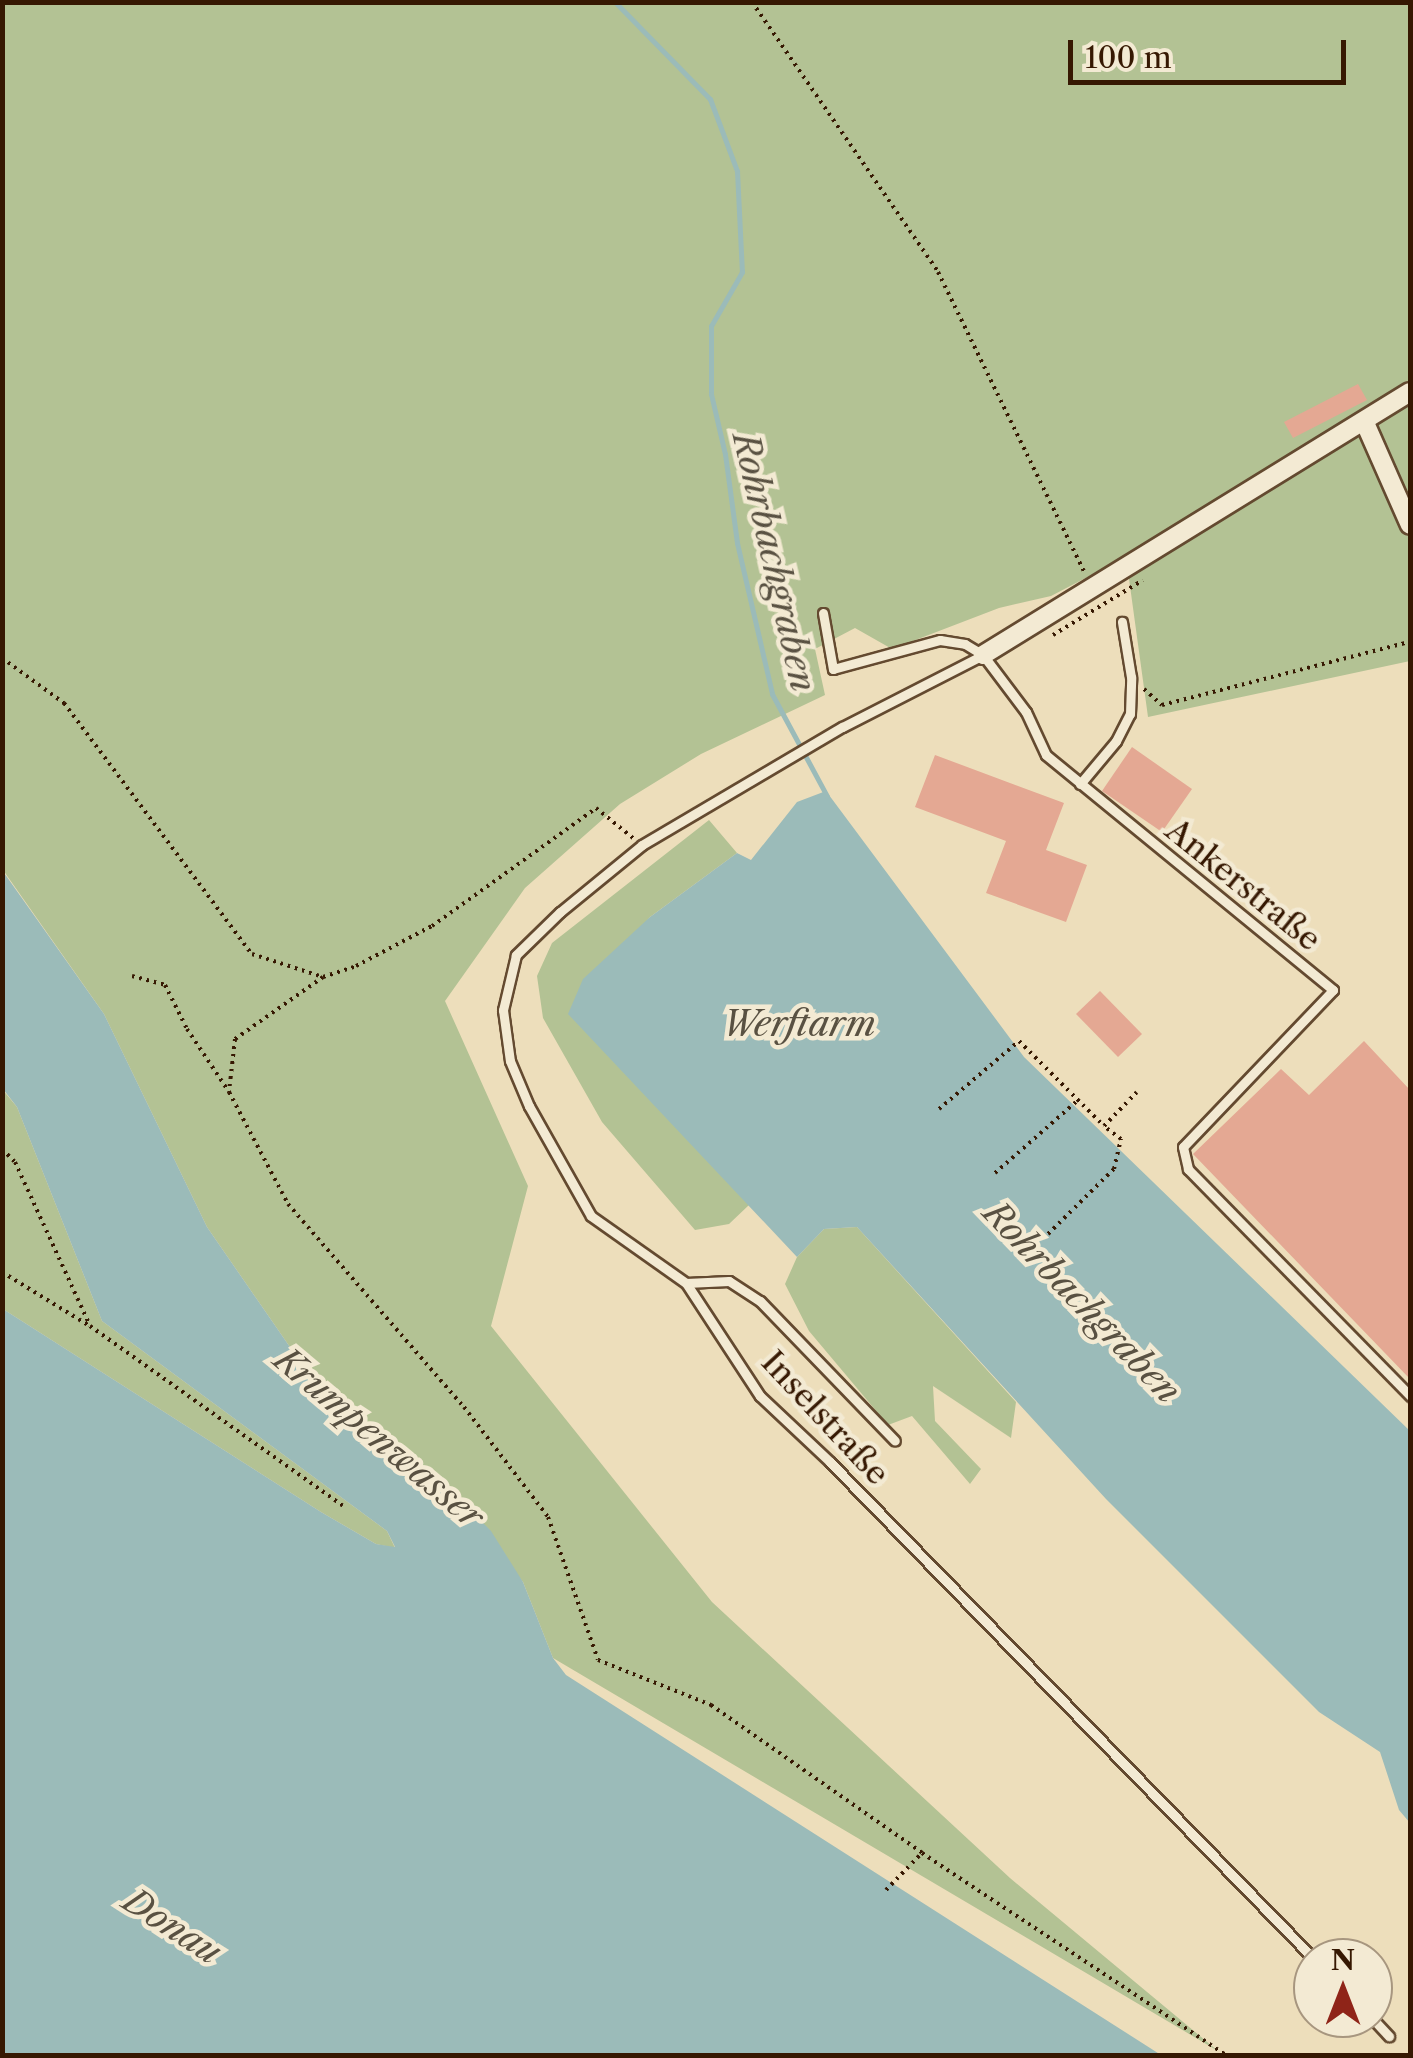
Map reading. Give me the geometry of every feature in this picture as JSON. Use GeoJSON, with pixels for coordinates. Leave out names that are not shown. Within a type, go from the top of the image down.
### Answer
{"type":"FeatureCollection","features":[{"type":"Feature","properties":{"kind":"street"},"geometry":{"type":"LineString","coordinates":[[983,655],[1410,392]]}},
{"type":"Feature","properties":{"kind":"street"},"geometry":{"type":"LineString","coordinates":[[1365,423],[1410,525]]}},
{"type":"Feature","properties":{"kind":"lane"},"geometry":{"type":"LineString","coordinates":[[823,612],[833,669],[940,640],[965,644],[983,655]]}},
{"type":"Feature","properties":{"kind":"lane"},"geometry":{"type":"LineString","coordinates":[[1080,784],[1116,741],[1130,714],[1131,677],[1122,622]]}},
{"type":"Feature","properties":{"kind":"lane","name":"Inselstraße"},"geometry":{"type":"LineString","coordinates":[[983,655],[842,727],[642,845],[516,954],[502,1010],[510,1062],[529,1106],[591,1216],[686,1283],[760,1396],[830,1462],[1294,1938]]}},
{"type":"Feature","properties":{"kind":"lane","name":"Ankerstraße"},"geometry":{"type":"LineString","coordinates":[[983,655],[1026,712],[1046,755],[1333,990],[1182,1147],[1188,1169],[1410,1396]]}},
{"type":"Feature","properties":{"kind":"lane"},"geometry":{"type":"LineString","coordinates":[[686,1283],[729,1281],[760,1300],[895,1440]]}},
{"type":"Feature","properties":{"kind":"path"},"geometry":{"type":"LineString","coordinates":[[752,2],[938,272],[1094,590]]}},
{"type":"Feature","properties":{"kind":"path"},"geometry":{"type":"LineString","coordinates":[[1131,677],[1162,704],[1410,642]]}},
{"type":"Feature","properties":{"kind":"path"},"geometry":{"type":"LineString","coordinates":[[2,658],[64,703],[252,954],[323,977]]}},
{"type":"Feature","properties":{"kind":"path"},"geometry":{"type":"LineString","coordinates":[[229,1092],[235,1039],[323,977],[356,966],[432,926],[596,808],[642,845]]}},
{"type":"Feature","properties":{"kind":"path"},"geometry":{"type":"LineString","coordinates":[[132,976],[165,984],[187,1029],[229,1092],[288,1204],[464,1407],[548,1517],[598,1660],[710,1705],[922,1854],[1227,2056]]}},
{"type":"Feature","properties":{"kind":"path"},"geometry":{"type":"LineString","coordinates":[[939,1110],[1020,1041],[1121,1140],[1114,1168],[1048,1234]]}},
{"type":"Feature","properties":{"kind":"path"},"geometry":{"type":"LineString","coordinates":[[1104,1126],[1137,1092]]}},
{"type":"Feature","properties":{"kind":"path"},"geometry":{"type":"LineString","coordinates":[[995,1173],[1078,1100]]}},
{"type":"Feature","properties":{"kind":"path"},"geometry":{"type":"LineString","coordinates":[[2,1149],[14,1162],[90,1326]]}},
{"type":"Feature","properties":{"kind":"path"},"geometry":{"type":"LineString","coordinates":[[2,1272],[90,1326],[343,1506]]}},
{"type":"Feature","properties":{"kind":"path"},"geometry":{"type":"LineString","coordinates":[[886,1890],[922,1854]]}},
{"type":"Feature","properties":{"kind":"green space"},"geometry":{"type":"Polygon","coordinates":[[[2,3],[1410,3],[1410,661],[1148,717],[1126,557],[1051,596],[999,608],[892,649],[855,628],[815,649],[825,695],[701,754],[620,804],[525,888],[445,1001],[528,1186],[491,1326],[712,1602],[1010,1878],[1218,2051],[553,1658],[523,1582],[441,1481],[312,1379],[207,1227],[104,1014],[3,870],[2,3]]]}},
{"type":"Feature","properties":{"kind":"green space"},"geometry":{"type":"Polygon","coordinates":[[[709,820],[737,853],[650,917],[569,1014],[749,1205],[729,1224],[695,1230],[602,1122],[543,1018],[537,976],[552,943],[709,820]]]}},
{"type":"Feature","properties":{"kind":"green space"},"geometry":{"type":"Polygon","coordinates":[[[2,1089],[17,1107],[102,1321],[387,1531],[395,1548],[376,1544],[321,1512],[3,1309],[2,1089]]]}},
{"type":"Feature","properties":{"kind":"green space"},"geometry":{"type":"Polygon","coordinates":[[[857,1227],[1016,1402],[1011,1438],[933,1386],[935,1421],[981,1469],[970,1484],[912,1416],[888,1425],[809,1331],[785,1284],[797,1257],[824,1229],[857,1227]]]}},
{"type":"Feature","properties":{"kind":"water","name":"Werftarm"},"geometry":{"type":"Polygon","coordinates":[[[826,791],[1024,1057],[1410,1431],[1410,1823],[1399,1810],[1380,1752],[1319,1712],[1106,1499],[857,1227],[824,1229],[797,1257],[568,1014],[583,979],[650,917],[737,853],[751,860],[797,802],[826,791]]]}},
{"type":"Feature","properties":{"kind":"water"},"geometry":{"type":"Polygon","coordinates":[[[2,870],[104,1014],[207,1227],[312,1379],[443,1482],[491,1531],[523,1582],[553,1658],[566,1675],[1161,2055],[3,2055],[3,1309],[321,1512],[376,1544],[395,1547],[387,1531],[102,1321],[17,1107],[3,1089],[2,870]]]}},
{"type":"Feature","properties":{"kind":"building"},"geometry":{"type":"Polygon","coordinates":[[[1358,384],[1367,400],[1293,438],[1284,422],[1358,384]]]}},
{"type":"Feature","properties":{"kind":"building"},"geometry":{"type":"Polygon","coordinates":[[[1132,747],[1192,789],[1162,832],[1102,791],[1132,747]]]}},
{"type":"Feature","properties":{"kind":"building"},"geometry":{"type":"Polygon","coordinates":[[[935,755],[1064,803],[1046,850],[1087,865],[1066,922],[986,893],[1006,841],[915,807],[935,755]]]}},
{"type":"Feature","properties":{"kind":"building"},"geometry":{"type":"Polygon","coordinates":[[[1100,991],[1142,1034],[1118,1057],[1076,1014],[1100,991]]]}},
{"type":"Feature","properties":{"kind":"building"},"geometry":{"type":"Polygon","coordinates":[[[1364,1041],[1410,1090],[1410,1379],[1193,1154],[1281,1069],[1309,1095],[1364,1041]]]}},
{"type":"Feature","properties":{"kind":"waterway","name":"Rohrbachgraben"},"geometry":{"type":"LineString","coordinates":[[615,2],[710,99],[737,171],[742,272],[711,326],[711,394],[725,454],[737,543],[772,694],[827,796]]}},
{"type":"Feature","properties":{"kind":"water label","name":"Krumpenwasser"},"geometry":{"type":"Point","coordinates":[379,1438]}},
{"type":"Feature","properties":{"kind":"water label","name":"Donau"},"geometry":{"type":"Point","coordinates":[172,1926]}}]}
